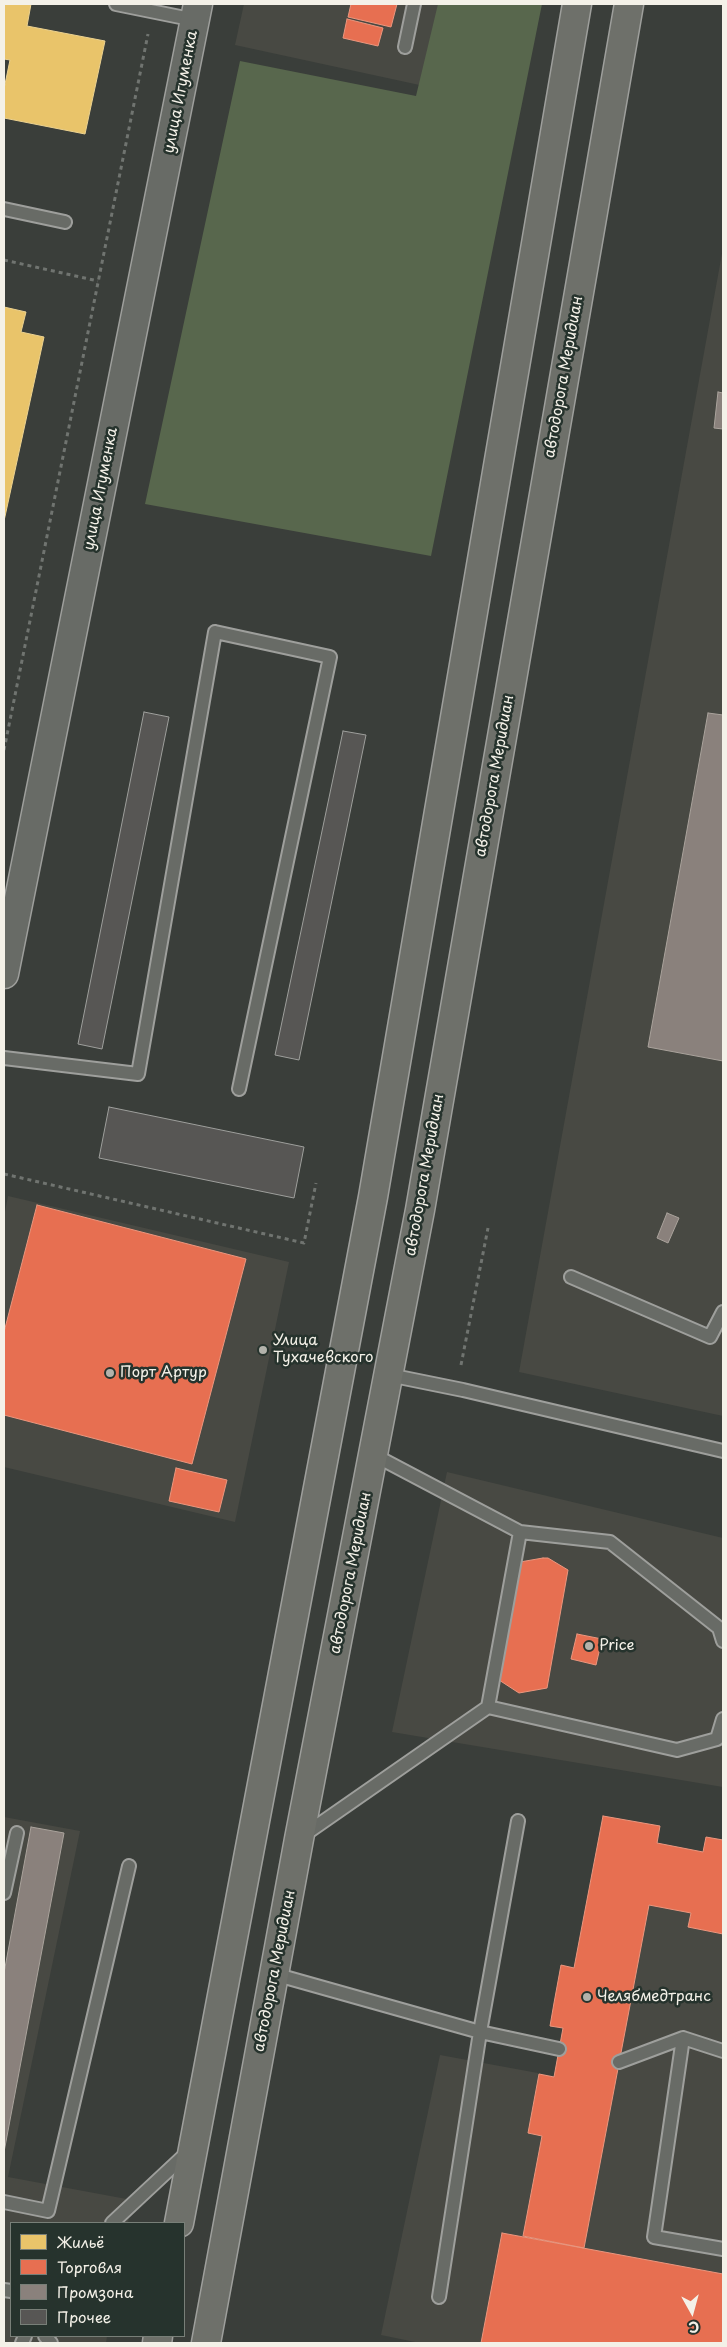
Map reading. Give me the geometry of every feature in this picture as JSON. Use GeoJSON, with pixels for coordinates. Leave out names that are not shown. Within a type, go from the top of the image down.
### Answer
{"type":"FeatureCollection","features":[{"type":"Feature","properties":{"kind":"main road"},"geometry":{"type":"LineString","coordinates":[[179,2222],[373,1197],[577,4]]}},
{"type":"Feature","properties":{"kind":"main road","name":"автодорога Меридиан"},"geometry":{"type":"LineString","coordinates":[[206,2343],[299,1839],[389,1375],[629,4]]}},
{"type":"Feature","properties":{"kind":"street","name":"улица Игуменка"},"geometry":{"type":"LineString","coordinates":[[4,974],[196,12]]}},
{"type":"Feature","properties":{"kind":"lane"},"geometry":{"type":"LineString","coordinates":[[116,4],[153,11],[196,12]]}},
{"type":"Feature","properties":{"kind":"lane"},"geometry":{"type":"LineString","coordinates":[[405,47],[414,4]]}},
{"type":"Feature","properties":{"kind":"lane"},"geometry":{"type":"LineString","coordinates":[[4,209],[65,222]]}},
{"type":"Feature","properties":{"kind":"lane"},"geometry":{"type":"LineString","coordinates":[[4,1058],[138,1074],[214,632],[330,657],[239,1089]]}},
{"type":"Feature","properties":{"kind":"lane"},"geometry":{"type":"LineString","coordinates":[[571,1277],[710,1337],[723,1312]]}},
{"type":"Feature","properties":{"kind":"lane"},"geometry":{"type":"LineString","coordinates":[[389,1375],[463,1390],[723,1451]]}},
{"type":"Feature","properties":{"kind":"lane"},"geometry":{"type":"LineString","coordinates":[[374,1455],[520,1532],[610,1542],[719,1628],[723,1641]]}},
{"type":"Feature","properties":{"kind":"lane"},"geometry":{"type":"LineString","coordinates":[[299,1839],[488,1707],[520,1532]]}},
{"type":"Feature","properties":{"kind":"lane"},"geometry":{"type":"LineString","coordinates":[[488,1707],[677,1750],[717,1739],[723,1719]]}},
{"type":"Feature","properties":{"kind":"lane"},"geometry":{"type":"LineString","coordinates":[[439,2297],[480,2032],[518,1821]]}},
{"type":"Feature","properties":{"kind":"lane"},"geometry":{"type":"LineString","coordinates":[[4,1893],[17,1833]]}},
{"type":"Feature","properties":{"kind":"lane"},"geometry":{"type":"LineString","coordinates":[[4,2202],[48,2211],[130,1866]]}},
{"type":"Feature","properties":{"kind":"lane"},"geometry":{"type":"LineString","coordinates":[[274,1974],[480,2032],[559,2049]]}},
{"type":"Feature","properties":{"kind":"lane"},"geometry":{"type":"LineString","coordinates":[[684,2038],[654,2237],[723,2249]]}},
{"type":"Feature","properties":{"kind":"lane"},"geometry":{"type":"LineString","coordinates":[[620,2062],[684,2038],[723,2051]]}},
{"type":"Feature","properties":{"kind":"lane"},"geometry":{"type":"LineString","coordinates":[[113,2222],[194,2147]]}},
{"type":"Feature","properties":{"kind":"path"},"geometry":{"type":"LineString","coordinates":[[4,750],[153,11]]}},
{"type":"Feature","properties":{"kind":"path"},"geometry":{"type":"LineString","coordinates":[[4,260],[98,281]]}},
{"type":"Feature","properties":{"kind":"path"},"geometry":{"type":"LineString","coordinates":[[4,1174],[304,1243],[316,1183]]}},
{"type":"Feature","properties":{"kind":"path"},"geometry":{"type":"LineString","coordinates":[[463,1390],[461,1361],[488,1228]]}},
{"type":"Feature","properties":{"kind":"shaded area"},"geometry":{"type":"Polygon","coordinates":[[[244,4],[457,4],[438,89],[235,45],[244,4]]]}},
{"type":"Feature","properties":{"kind":"shaded area"},"geometry":{"type":"Polygon","coordinates":[[[723,248],[723,1416],[519,1372],[723,248]]]}},
{"type":"Feature","properties":{"kind":"shaded area","name":"Порт Артур"},"geometry":{"type":"Polygon","coordinates":[[[8,1196],[289,1262],[235,1522],[4,1467],[4,1217],[8,1196]]]}},
{"type":"Feature","properties":{"kind":"shaded area"},"geometry":{"type":"Polygon","coordinates":[[[447,1472],[723,1538],[723,1787],[392,1732],[447,1472]]]}},
{"type":"Feature","properties":{"kind":"shaded area"},"geometry":{"type":"Polygon","coordinates":[[[603,1816],[660,1826],[658,1843],[703,1852],[706,1837],[723,1840],[723,2343],[420,2343],[381,2335],[440,2055],[554,2076],[563,2029],[550,2026],[561,1965],[574,1967],[603,1816]]]}},
{"type":"Feature","properties":{"kind":"shaded area"},"geometry":{"type":"Polygon","coordinates":[[[4,1817],[80,1831],[8,2177],[132,2200],[128,2222],[10,2222],[10,2337],[107,2337],[106,2343],[4,2343],[4,1817]]]}},
{"type":"Feature","properties":{"kind":"green space"},"geometry":{"type":"Polygon","coordinates":[[[438,4],[542,4],[431,556],[145,504],[240,61],[416,96],[438,4]]]}},
{"type":"Feature","properties":{"kind":"building: Жильё"},"geometry":{"type":"Polygon","coordinates":[[[4,4],[31,4],[27,26],[105,41],[85,134],[4,118],[4,89],[10,60],[4,59],[4,4]]]}},
{"type":"Feature","properties":{"kind":"building: Жильё"},"geometry":{"type":"Polygon","coordinates":[[[4,307],[26,312],[21,332],[44,337],[4,521],[4,307]]]}},
{"type":"Feature","properties":{"kind":"building: Торговля"},"geometry":{"type":"Polygon","coordinates":[[[351,4],[397,4],[391,27],[348,17],[351,4]]]}},
{"type":"Feature","properties":{"kind":"building: Торговля"},"geometry":{"type":"Polygon","coordinates":[[[347,19],[383,28],[378,46],[343,38],[347,19]]]}},
{"type":"Feature","properties":{"kind":"building: Торговля","name":"Порт Артур"},"geometry":{"type":"Polygon","coordinates":[[[37,1205],[246,1259],[192,1464],[4,1415],[4,1332],[37,1205]]]}},
{"type":"Feature","properties":{"kind":"building: Торговля"},"geometry":{"type":"Polygon","coordinates":[[[176,1468],[227,1480],[219,1512],[169,1501],[176,1468]]]}},
{"type":"Feature","properties":{"kind":"building: Торговля"},"geometry":{"type":"Polygon","coordinates":[[[548,1558],[568,1570],[547,1688],[519,1693],[499,1680],[520,1562],[548,1558]]]}},
{"type":"Feature","properties":{"kind":"building: Торговля"},"geometry":{"type":"Polygon","coordinates":[[[577,1634],[602,1639],[596,1665],[571,1659],[577,1634]]]}},
{"type":"Feature","properties":{"kind":"building: Торговля"},"geometry":{"type":"Polygon","coordinates":[[[603,1816],[660,1826],[657,1843],[703,1852],[706,1837],[723,1840],[723,1934],[688,1927],[691,1913],[649,1905],[584,2248],[523,2236],[542,2136],[528,2133],[539,2074],[554,2077],[563,2028],[550,2026],[561,1965],[574,1968],[603,1816]]]}},
{"type":"Feature","properties":{"kind":"building: Торговля"},"geometry":{"type":"Polygon","coordinates":[[[502,2233],[723,2274],[723,2343],[481,2343],[502,2233]]]}},
{"type":"Feature","properties":{"kind":"building: Промзона"},"geometry":{"type":"Polygon","coordinates":[[[718,392],[723,393],[723,429],[714,428],[718,392]]]}},
{"type":"Feature","properties":{"kind":"building: Промзона"},"geometry":{"type":"Polygon","coordinates":[[[708,713],[723,715],[723,1061],[648,1047],[708,713]]]}},
{"type":"Feature","properties":{"kind":"building: Промзона"},"geometry":{"type":"Polygon","coordinates":[[[667,1213],[679,1218],[668,1243],[657,1238],[667,1213]]]}},
{"type":"Feature","properties":{"kind":"building: Промзона"},"geometry":{"type":"Polygon","coordinates":[[[31,1827],[64,1833],[4,2152],[4,1973],[31,1827]]]}},
{"type":"Feature","properties":{"kind":"building: Прочее"},"geometry":{"type":"Polygon","coordinates":[[[144,712],[169,717],[102,1049],[78,1044],[144,712]]]}},
{"type":"Feature","properties":{"kind":"building: Прочее"},"geometry":{"type":"Polygon","coordinates":[[[343,731],[366,735],[299,1060],[275,1055],[343,731]]]}},
{"type":"Feature","properties":{"kind":"building: Прочее"},"geometry":{"type":"Polygon","coordinates":[[[109,1107],[304,1147],[294,1198],[99,1158],[109,1107]]]}},
{"type":"Feature","properties":{"kind":"place","name":"Улица Тухачевского"},"geometry":{"type":"Point","coordinates":[263,1350]}},
{"type":"Feature","properties":{"kind":"place","name":"Порт Артур"},"geometry":{"type":"Point","coordinates":[110,1373]}},
{"type":"Feature","properties":{"kind":"place","name":"Price"},"geometry":{"type":"Point","coordinates":[589,1646]}},
{"type":"Feature","properties":{"kind":"place","name":"Челябмедтранс"},"geometry":{"type":"Point","coordinates":[587,1997]}}]}
